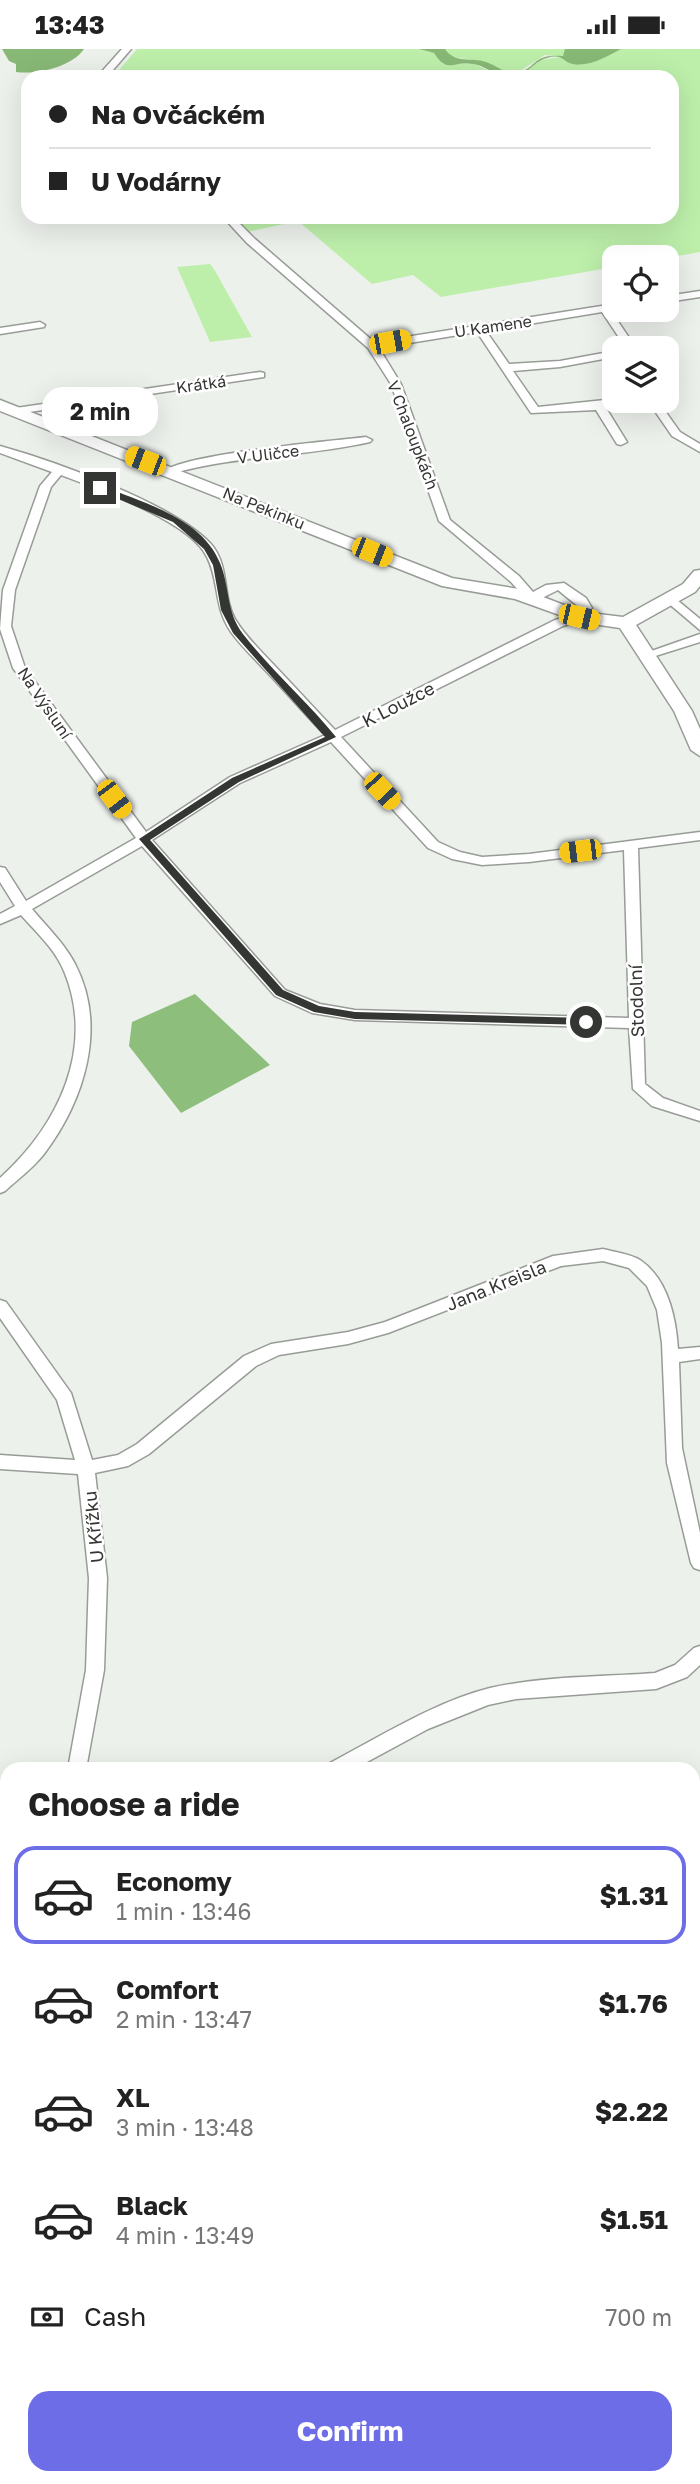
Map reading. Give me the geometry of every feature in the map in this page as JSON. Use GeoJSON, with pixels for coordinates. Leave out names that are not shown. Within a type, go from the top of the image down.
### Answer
{"type":"FeatureCollection","features":[{"type":"Feature","properties":{"kind":"street"},"geometry":{"type":"LineString","coordinates":[[108,70],[127,49]]}},
{"type":"Feature","properties":{"kind":"street","name":"V Chaloupkách"},"geometry":{"type":"LineString","coordinates":[[235,224],[372,346],[396,384],[445,521],[515,579],[532,598]]}},
{"type":"Feature","properties":{"kind":"street"},"geometry":{"type":"LineString","coordinates":[[679,297],[700,294]]}},
{"type":"Feature","properties":{"kind":"street","name":"U Kamene"},"geometry":{"type":"LineString","coordinates":[[372,346],[602,309]]}},
{"type":"Feature","properties":{"kind":"street"},"geometry":{"type":"LineString","coordinates":[[0,331],[40,325]]}},
{"type":"Feature","properties":{"kind":"street"},"geometry":{"type":"LineString","coordinates":[[480,329],[535,411],[602,405]]}},
{"type":"Feature","properties":{"kind":"street"},"geometry":{"type":"LineString","coordinates":[[505,368],[569,363],[602,356]]}},
{"type":"Feature","properties":{"kind":"street","name":"Krátká"},"geometry":{"type":"LineString","coordinates":[[16,411],[260,375]]}},
{"type":"Feature","properties":{"kind":"street","name":"Na Pekinku"},"geometry":{"type":"LineString","coordinates":[[0,405],[448,582],[532,598]]}},
{"type":"Feature","properties":{"kind":"street"},"geometry":{"type":"LineString","coordinates":[[599,406],[621,442]]}},
{"type":"Feature","properties":{"kind":"street"},"geometry":{"type":"LineString","coordinates":[[661,413],[676,434],[700,449]]}},
{"type":"Feature","properties":{"kind":"street","name":"V Uličce"},"geometry":{"type":"LineString","coordinates":[[171,471],[181,466],[220,459],[366,440]]}},
{"type":"Feature","properties":{"kind":"street"},"geometry":{"type":"LineString","coordinates":[[0,449],[148,507],[176,520],[191,531],[208,548],[217,565],[225,610],[238,633],[432,845],[457,856],[482,861],[529,858],[700,836]]}},
{"type":"Feature","properties":{"kind":"street","name":"Na Výsluní"},"geometry":{"type":"LineString","coordinates":[[58,471],[47,486],[9,590],[5,626],[19,667],[144,839],[280,993],[317,1009],[355,1015],[638,1024]]}},
{"type":"Feature","properties":{"kind":"street"},"geometry":{"type":"LineString","coordinates":[[532,598],[579,617],[626,623],[671,600],[689,588],[700,575]]}},
{"type":"Feature","properties":{"kind":"street"},"geometry":{"type":"LineString","coordinates":[[671,600],[700,626]]}},
{"type":"Feature","properties":{"kind":"street","name":"K Loužce"},"geometry":{"type":"LineString","coordinates":[[0,919],[144,839],[235,780],[331,737],[559,623],[579,617]]}},
{"type":"Feature","properties":{"kind":"street"},"geometry":{"type":"LineString","coordinates":[[626,623],[649,654],[683,711],[700,750]]}},
{"type":"Feature","properties":{"kind":"street"},"geometry":{"type":"LineString","coordinates":[[649,654],[700,638]]}},
{"type":"Feature","properties":{"kind":"street","name":"Stodolní"},"geometry":{"type":"LineString","coordinates":[[631,845],[638,1084],[643,1093],[653,1100],[700,1117]]}},
{"type":"Feature","properties":{"kind":"street"},"geometry":{"type":"LineString","coordinates":[[0,871],[70,969],[81,998],[84,1029],[73,1090],[60,1119],[37,1152],[0,1188]]}},
{"type":"Feature","properties":{"kind":"street","name":"Jana Kreisla"},"geometry":{"type":"LineString","coordinates":[[0,1462],[86,1468],[122,1461],[143,1449],[250,1361],[276,1349],[348,1338],[388,1328],[559,1260],[585,1254],[621,1258],[645,1271],[659,1289],[664,1305],[671,1356],[673,1446],[681,1493],[700,1563]]}},
{"type":"Feature","properties":{"kind":"street","name":"U Křížku"},"geometry":{"type":"LineString","coordinates":[[0,1306],[65,1398],[86,1468],[98,1591],[95,1670],[77,1762]]}},
{"type":"Feature","properties":{"kind":"street"},"geometry":{"type":"LineString","coordinates":[[671,1356],[700,1353]]}},
{"type":"Feature","properties":{"kind":"street"},"geometry":{"type":"LineString","coordinates":[[350,1762],[422,1723],[487,1697],[516,1691],[656,1681],[681,1671],[700,1654]]}},
{"type":"Feature","properties":{"kind":"shaded area"},"geometry":{"type":"Polygon","coordinates":[[[2,49],[84,49],[71,61],[46,70],[16,72],[16,64],[9,61],[2,49]]]}},
{"type":"Feature","properties":{"kind":"shaded area"},"geometry":{"type":"Polygon","coordinates":[[[137,49],[419,49],[434,53],[443,64],[473,63],[487,70],[119,70],[137,49]]]}},
{"type":"Feature","properties":{"kind":"shaded area"},"geometry":{"type":"Polygon","coordinates":[[[419,49],[445,49],[454,57],[481,61],[503,70],[488,70],[466,63],[447,65],[434,53],[419,49]]]}},
{"type":"Feature","properties":{"kind":"shaded area"},"geometry":{"type":"Polygon","coordinates":[[[445,49],[565,49],[565,60],[579,64],[594,61],[621,49],[700,49],[700,252],[679,256],[679,245],[602,245],[602,269],[441,297],[413,275],[372,284],[302,224],[679,224],[679,70],[527,70],[542,60],[560,57],[545,55],[522,70],[501,70],[480,61],[452,57],[445,49]]]}},
{"type":"Feature","properties":{"kind":"shaded area"},"geometry":{"type":"Polygon","coordinates":[[[565,49],[621,49],[586,64],[569,63],[560,57],[544,59],[524,70],[545,57],[563,56],[565,49]]]}},
{"type":"Feature","properties":{"kind":"shaded area"},"geometry":{"type":"Polygon","coordinates":[[[239,224],[284,224],[247,232],[239,224]]]}},
{"type":"Feature","properties":{"kind":"shaded area"},"geometry":{"type":"Polygon","coordinates":[[[210,264],[252,337],[210,342],[177,267],[210,264]]]}},
{"type":"Feature","properties":{"kind":"shaded area"},"geometry":{"type":"Polygon","coordinates":[[[195,994],[270,1065],[181,1113],[129,1046],[132,1022],[195,994]]]}},
{"type":"Feature","properties":{"kind":"route"},"geometry":{"type":"LineString","coordinates":[[100,488],[176,520],[208,548],[217,565],[225,610],[238,633],[331,737],[235,780],[144,839],[280,993],[317,1009],[355,1015],[586,1022]]}}]}
